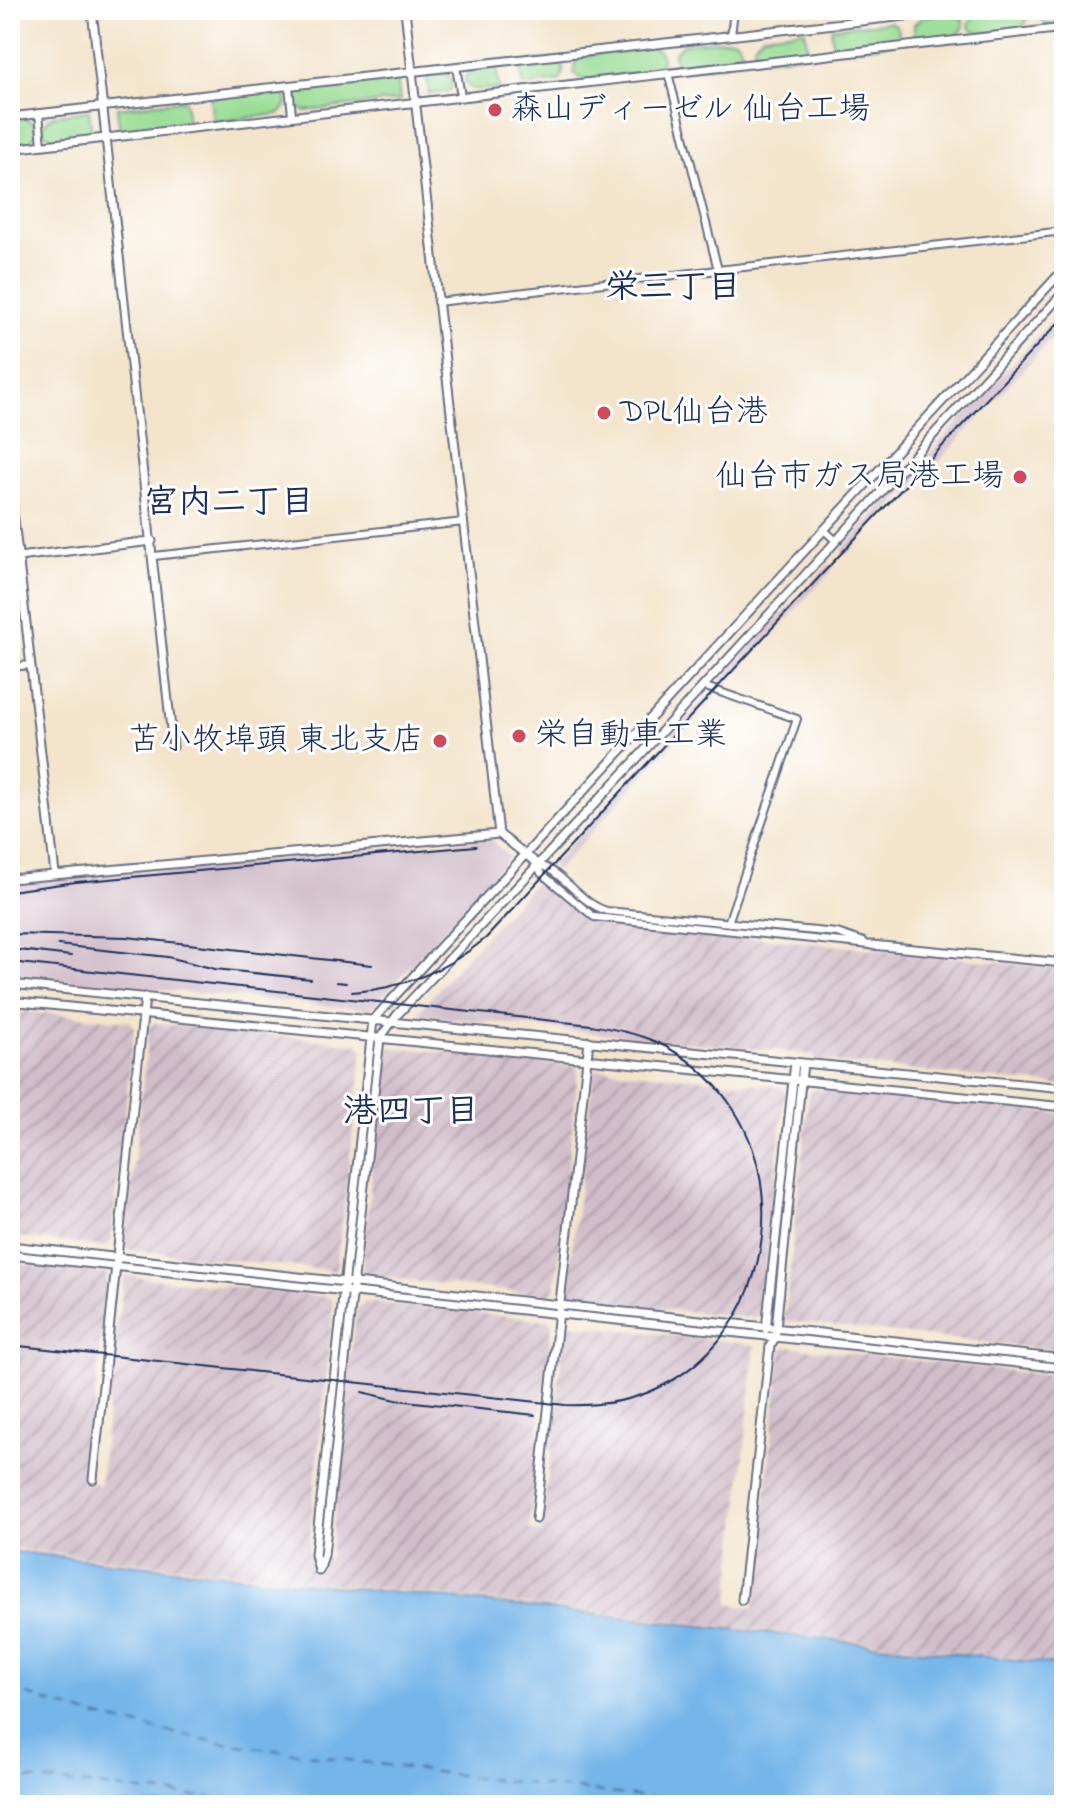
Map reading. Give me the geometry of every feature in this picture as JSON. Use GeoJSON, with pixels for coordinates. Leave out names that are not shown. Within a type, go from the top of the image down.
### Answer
{"type":"FeatureCollection","features":[{"type":"Feature","properties":{"kind":"street"},"geometry":{"type":"LineString","coordinates":[[92,10],[173,747]]}},
{"type":"Feature","properties":{"kind":"street"},"geometry":{"type":"LineString","coordinates":[[405,10],[499,834]]}},
{"type":"Feature","properties":{"kind":"street"},"geometry":{"type":"LineString","coordinates":[[731,36],[734,10]]}},
{"type":"Feature","properties":{"kind":"street"},"geometry":{"type":"LineString","coordinates":[[10,117],[958,10]]}},
{"type":"Feature","properties":{"kind":"street"},"geometry":{"type":"LineString","coordinates":[[10,149],[1064,28]]}},
{"type":"Feature","properties":{"kind":"street"},"geometry":{"type":"LineString","coordinates":[[456,67],[461,96]]}},
{"type":"Feature","properties":{"kind":"street"},"geometry":{"type":"LineString","coordinates":[[668,73],[718,270]]}},
{"type":"Feature","properties":{"kind":"street"},"geometry":{"type":"LineString","coordinates":[[289,86],[292,115]]}},
{"type":"Feature","properties":{"kind":"street"},"geometry":{"type":"LineString","coordinates":[[39,113],[42,145]]}},
{"type":"Feature","properties":{"kind":"street"},"geometry":{"type":"LineString","coordinates":[[437,302],[1064,231]]}},
{"type":"Feature","properties":{"kind":"street"},"geometry":{"type":"LineString","coordinates":[[1064,269],[373,1020],[375,1037],[353,1282],[324,1555],[319,1571],[315,1555],[343,1281],[375,1037],[703,686],[1064,292]]}},
{"type":"Feature","properties":{"kind":"street"},"geometry":{"type":"LineString","coordinates":[[10,485],[55,874]]}},
{"type":"Feature","properties":{"kind":"street"},"geometry":{"type":"LineString","coordinates":[[154,556],[464,522]]}},
{"type":"Feature","properties":{"kind":"street"},"geometry":{"type":"LineString","coordinates":[[824,530],[835,540]]}},
{"type":"Feature","properties":{"kind":"street"},"geometry":{"type":"LineString","coordinates":[[18,557],[152,541]]}},
{"type":"Feature","properties":{"kind":"street"},"geometry":{"type":"LineString","coordinates":[[10,667],[31,665]]}},
{"type":"Feature","properties":{"kind":"street"},"geometry":{"type":"LineString","coordinates":[[703,686],[797,719],[727,926]]}},
{"type":"Feature","properties":{"kind":"street"},"geometry":{"type":"LineString","coordinates":[[10,879],[499,834],[538,864],[551,869],[598,908],[727,926],[837,933],[871,945],[1064,963]]}},
{"type":"Feature","properties":{"kind":"street"},"geometry":{"type":"LineString","coordinates":[[10,984],[1064,1088]]}},
{"type":"Feature","properties":{"kind":"street"},"geometry":{"type":"LineString","coordinates":[[93,1479],[145,997]]}},
{"type":"Feature","properties":{"kind":"street"},"geometry":{"type":"LineString","coordinates":[[10,1001],[1064,1107]]}},
{"type":"Feature","properties":{"kind":"street"},"geometry":{"type":"LineString","coordinates":[[536,1519],[589,1041]]}},
{"type":"Feature","properties":{"kind":"street"},"geometry":{"type":"LineString","coordinates":[[765,1337],[799,1062]]}},
{"type":"Feature","properties":{"kind":"street"},"geometry":{"type":"LineString","coordinates":[[742,1600],[776,1329],[797,1079]]}},
{"type":"Feature","properties":{"kind":"street"},"geometry":{"type":"LineString","coordinates":[[10,1246],[342,1291],[766,1327],[1064,1359]]}},
{"type":"Feature","properties":{"kind":"street"},"geometry":{"type":"LineString","coordinates":[[10,1255],[353,1282],[765,1337],[773,1342],[1064,1368]]}},
{"type":"Feature","properties":{"kind":"shaded area"},"geometry":{"type":"Polygon","coordinates":[[[1064,307],[1064,325],[909,494],[905,492],[846,555],[841,551],[1064,307]]]}},
{"type":"Feature","properties":{"kind":"shaded area"},"geometry":{"type":"Polygon","coordinates":[[[828,565],[833,569],[724,687],[716,685],[828,565]]]}},
{"type":"Feature","properties":{"kind":"shaded area"},"geometry":{"type":"Polygon","coordinates":[[[709,694],[715,697],[557,870],[551,865],[709,694]]]}},
{"type":"Feature","properties":{"kind":"shaded area"},"geometry":{"type":"Polygon","coordinates":[[[490,839],[509,857],[371,1010],[10,975],[10,883],[490,839]]]}},
{"type":"Feature","properties":{"kind":"shaded area"},"geometry":{"type":"Polygon","coordinates":[[[539,878],[544,882],[495,934],[470,953],[539,878]]]}},
{"type":"Feature","properties":{"kind":"shaded area"},"geometry":{"type":"Polygon","coordinates":[[[544,882],[585,920],[1064,969],[1064,1086],[814,1060],[814,1055],[662,1040],[636,1029],[604,1023],[426,1003],[470,953],[495,934],[544,882]]]}},
{"type":"Feature","properties":{"kind":"shaded area"},"geometry":{"type":"Polygon","coordinates":[[[426,1003],[604,1023],[636,1029],[662,1040],[421,1015],[418,1012],[426,1003]]]}},
{"type":"Feature","properties":{"kind":"shaded area"},"geometry":{"type":"Polygon","coordinates":[[[10,1010],[130,1021],[134,1027],[111,1242],[103,1247],[10,1236],[10,1010]]]}},
{"type":"Feature","properties":{"kind":"shaded area"},"geometry":{"type":"Polygon","coordinates":[[[155,1023],[357,1044],[363,1050],[336,1271],[130,1250],[125,1246],[149,1027],[155,1023]]]}},
{"type":"Feature","properties":{"kind":"shaded area"},"geometry":{"type":"Polygon","coordinates":[[[392,1047],[575,1066],[578,1071],[555,1291],[548,1295],[366,1276],[362,1269],[384,1054],[392,1047]]]}},
{"type":"Feature","properties":{"kind":"shaded area"},"geometry":{"type":"Polygon","coordinates":[[[598,1069],[706,1079],[733,1112],[757,1171],[761,1203],[757,1251],[732,1316],[574,1299],[567,1292],[594,1073],[598,1069]]]}},
{"type":"Feature","properties":{"kind":"shaded area"},"geometry":{"type":"Polygon","coordinates":[[[706,1079],[716,1080],[747,1126],[766,1185],[763,1249],[758,1273],[740,1317],[732,1316],[757,1251],[760,1186],[752,1152],[742,1129],[733,1112],[706,1079]]]}},
{"type":"Feature","properties":{"kind":"shaded area"},"geometry":{"type":"Polygon","coordinates":[[[716,1080],[781,1087],[785,1092],[760,1312],[755,1318],[740,1317],[758,1273],[763,1249],[766,1185],[747,1126],[716,1080]]]}},
{"type":"Feature","properties":{"kind":"shaded area"},"geometry":{"type":"Polygon","coordinates":[[[814,1089],[1064,1114],[1064,1351],[787,1321],[809,1094],[814,1089]]]}},
{"type":"Feature","properties":{"kind":"shaded area"},"geometry":{"type":"Polygon","coordinates":[[[10,1263],[104,1273],[107,1276],[100,1347],[10,1337],[10,1263]]]}},
{"type":"Feature","properties":{"kind":"shaded area"},"geometry":{"type":"Polygon","coordinates":[[[124,1277],[329,1297],[333,1302],[327,1370],[114,1348],[124,1277]]]}},
{"type":"Feature","properties":{"kind":"shaded area"},"geometry":{"type":"Polygon","coordinates":[[[365,1302],[548,1320],[552,1323],[543,1395],[349,1370],[357,1309],[365,1302]]]}},
{"type":"Feature","properties":{"kind":"shaded area"},"geometry":{"type":"Polygon","coordinates":[[[565,1326],[714,1340],[679,1371],[635,1393],[589,1403],[556,1402],[565,1326]]]}},
{"type":"Feature","properties":{"kind":"shaded area"},"geometry":{"type":"Polygon","coordinates":[[[10,1337],[100,1347],[99,1363],[10,1353],[10,1337]]]}},
{"type":"Feature","properties":{"kind":"shaded area"},"geometry":{"type":"Polygon","coordinates":[[[714,1340],[723,1341],[700,1365],[669,1386],[638,1399],[600,1408],[556,1407],[556,1402],[602,1401],[647,1388],[679,1371],[714,1340]]]}},
{"type":"Feature","properties":{"kind":"shaded area"},"geometry":{"type":"Polygon","coordinates":[[[723,1341],[755,1345],[729,1604],[754,1608],[781,1350],[785,1346],[1064,1377],[1064,1663],[10,1548],[10,1353],[99,1363],[86,1482],[100,1485],[112,1363],[266,1379],[266,1388],[324,1394],[308,1555],[330,1558],[347,1397],[540,1419],[529,1529],[541,1533],[556,1407],[600,1408],[638,1399],[669,1386],[700,1365],[723,1341]]]}},
{"type":"Feature","properties":{"kind":"shaded area"},"geometry":{"type":"Polygon","coordinates":[[[114,1348],[327,1370],[324,1394],[266,1388],[266,1379],[112,1363],[114,1348]]]}},
{"type":"Feature","properties":{"kind":"shaded area"},"geometry":{"type":"Polygon","coordinates":[[[349,1370],[543,1395],[540,1419],[347,1397],[349,1370]]]}},
{"type":"Feature","properties":{"kind":"green space"},"geometry":{"type":"Polygon","coordinates":[[[1023,10],[1027,21],[1020,30],[983,33],[970,28],[970,21],[978,12],[1023,10]]]}},
{"type":"Feature","properties":{"kind":"green space"},"geometry":{"type":"Polygon","coordinates":[[[1040,10],[1064,10],[1064,25],[1046,25],[1041,20],[1040,10]]]}},
{"type":"Feature","properties":{"kind":"green space"},"geometry":{"type":"Polygon","coordinates":[[[954,14],[962,20],[964,27],[960,32],[932,40],[914,35],[914,24],[923,17],[954,14]]]}},
{"type":"Feature","properties":{"kind":"green space"},"geometry":{"type":"Polygon","coordinates":[[[890,22],[899,32],[892,44],[833,51],[831,28],[890,22]]]}},
{"type":"Feature","properties":{"kind":"green space"},"geometry":{"type":"Polygon","coordinates":[[[805,30],[808,54],[765,59],[755,52],[754,44],[763,35],[805,30]]]}},
{"type":"Feature","properties":{"kind":"green space"},"geometry":{"type":"Polygon","coordinates":[[[733,39],[742,50],[734,61],[727,64],[685,68],[675,61],[674,53],[683,44],[733,39]]]}},
{"type":"Feature","properties":{"kind":"green space"},"geometry":{"type":"Polygon","coordinates":[[[650,47],[659,51],[662,59],[661,65],[652,66],[650,72],[584,80],[574,73],[575,61],[581,56],[650,47]]]}},
{"type":"Feature","properties":{"kind":"green space"},"geometry":{"type":"Polygon","coordinates":[[[554,59],[563,68],[559,81],[523,86],[520,62],[554,59]]]}},
{"type":"Feature","properties":{"kind":"green space"},"geometry":{"type":"Polygon","coordinates":[[[496,65],[499,89],[473,89],[466,84],[468,73],[496,65]]]}},
{"type":"Feature","properties":{"kind":"green space"},"geometry":{"type":"Polygon","coordinates":[[[446,74],[452,80],[451,89],[429,94],[427,76],[446,74]]]}},
{"type":"Feature","properties":{"kind":"green space"},"geometry":{"type":"Polygon","coordinates":[[[397,76],[400,100],[305,111],[297,107],[294,100],[302,87],[397,76]]]}},
{"type":"Feature","properties":{"kind":"green space"},"geometry":{"type":"Polygon","coordinates":[[[275,90],[284,94],[286,100],[285,108],[278,114],[213,122],[210,97],[275,90]]]}},
{"type":"Feature","properties":{"kind":"green space"},"geometry":{"type":"Polygon","coordinates":[[[185,100],[188,124],[120,132],[117,108],[185,100]]]}},
{"type":"Feature","properties":{"kind":"green space"},"geometry":{"type":"Polygon","coordinates":[[[89,111],[92,135],[54,140],[44,133],[43,125],[52,116],[89,111]]]}},
{"type":"Feature","properties":{"kind":"green space"},"geometry":{"type":"Polygon","coordinates":[[[25,118],[35,124],[35,136],[28,142],[10,144],[10,120],[25,118]]]}},
{"type":"Feature","properties":{"kind":"water"},"geometry":{"type":"Polygon","coordinates":[[[10,1551],[1064,1665],[1064,1805],[10,1805],[10,1551]]]}},
{"type":"Feature","properties":{"kind":"ferry route"},"geometry":{"type":"LineString","coordinates":[[10,1689],[89,1715],[217,1742],[711,1805]]}},
{"type":"Feature","properties":{"kind":"ferry route"},"geometry":{"type":"LineString","coordinates":[[10,1777],[278,1805]]}},
{"type":"Feature","properties":{"kind":"railway"},"geometry":{"type":"LineString","coordinates":[[352,992],[389,987],[424,976],[456,960],[486,938],[1064,317]]}},
{"type":"Feature","properties":{"kind":"railway"},"geometry":{"type":"LineString","coordinates":[[10,891],[76,882],[476,846]]}},
{"type":"Feature","properties":{"kind":"railway"},"geometry":{"type":"LineString","coordinates":[[10,934],[127,937],[372,965]]}},
{"type":"Feature","properties":{"kind":"railway"},"geometry":{"type":"LineString","coordinates":[[58,945],[168,957],[215,969],[311,979]]}},
{"type":"Feature","properties":{"kind":"railway"},"geometry":{"type":"LineString","coordinates":[[10,949],[71,956]]}},
{"type":"Feature","properties":{"kind":"railway"},"geometry":{"type":"LineString","coordinates":[[10,962],[591,1025],[640,1036],[688,1060],[707,1076],[730,1104],[750,1141],[761,1180],[763,1221],[758,1261],[744,1300],[723,1335],[695,1364],[660,1387],[614,1402],[565,1405],[10,1345]]}},
{"type":"Feature","properties":{"kind":"railway"},"geometry":{"type":"LineString","coordinates":[[336,982],[346,983]]}},
{"type":"Feature","properties":{"kind":"railway"},"geometry":{"type":"LineString","coordinates":[[362,1392],[396,1400],[535,1415]]}},
{"type":"Feature","properties":{"kind":"place","name":"森山ディーゼル 仙台工場"},"geometry":{"type":"Point","coordinates":[495,110]}},
{"type":"Feature","properties":{"kind":"place","name":"DPL仙台港"},"geometry":{"type":"Point","coordinates":[604,413]}},
{"type":"Feature","properties":{"kind":"place","name":"仙台市ガス局港工場"},"geometry":{"type":"Point","coordinates":[1020,477]}},
{"type":"Feature","properties":{"kind":"place","name":"栄自動車工業"},"geometry":{"type":"Point","coordinates":[519,736]}},
{"type":"Feature","properties":{"kind":"place","name":"苫小牧埠頭 東北支店"},"geometry":{"type":"Point","coordinates":[440,741]}},
{"type":"Feature","properties":{"kind":"district","name":"栄三丁目"},"geometry":{"type":"Point","coordinates":[673,289]}},
{"type":"Feature","properties":{"kind":"district","name":"宮内二丁目"},"geometry":{"type":"Point","coordinates":[229,504]}},
{"type":"Feature","properties":{"kind":"district","name":"港四丁目"},"geometry":{"type":"Point","coordinates":[411,1113]}}]}
